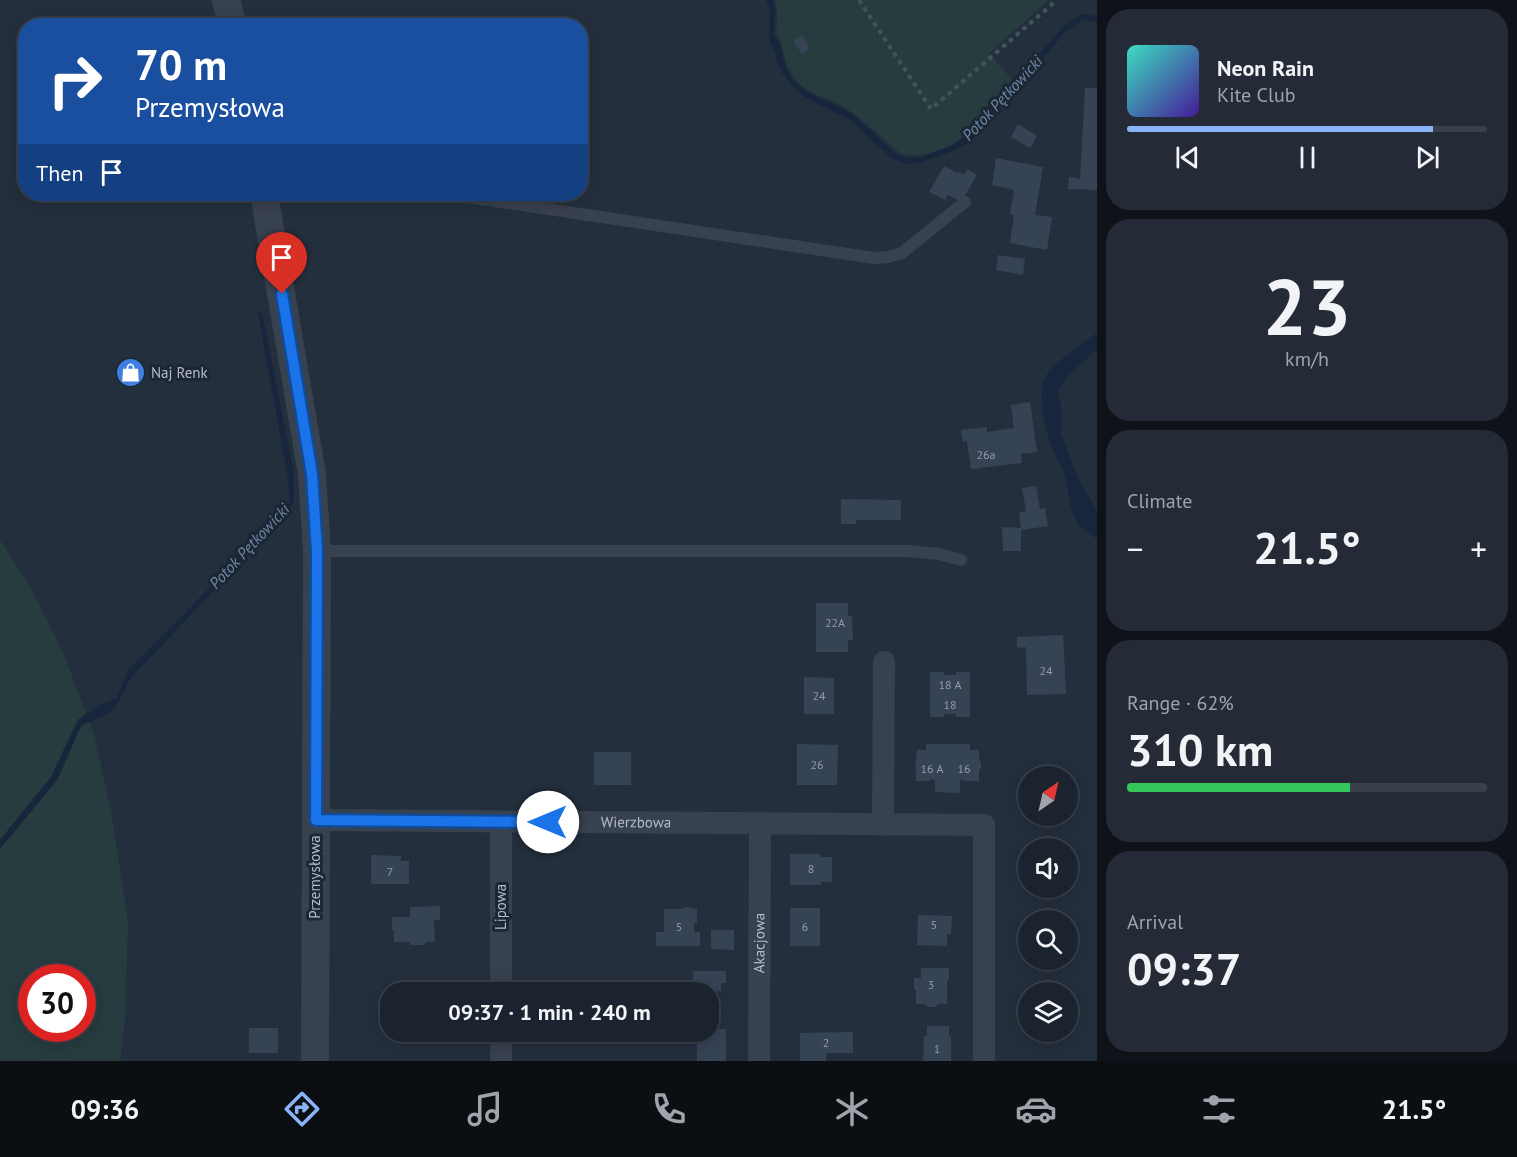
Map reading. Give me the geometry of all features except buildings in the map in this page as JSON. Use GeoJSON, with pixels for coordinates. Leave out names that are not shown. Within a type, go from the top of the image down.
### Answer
{"type":"FeatureCollection","features":[{"type":"Feature","properties":{"kind":"street"},"geometry":{"type":"LineString","coordinates":[[226,0],[231,18]]}},
{"type":"Feature","properties":{"kind":"street","name":"Przemysłowa"},"geometry":{"type":"LineString","coordinates":[[265,201],[312,474],[317,551],[315,1061]]}},
{"type":"Feature","properties":{"kind":"street"},"geometry":{"type":"LineString","coordinates":[[883,825],[884,662]]}},
{"type":"Feature","properties":{"kind":"street","name":"Wierzbowa"},"geometry":{"type":"LineString","coordinates":[[316,820],[984,825],[984,1061]]}},
{"type":"Feature","properties":{"kind":"street","name":"Lipowa"},"geometry":{"type":"LineString","coordinates":[[501,822],[501,982]]}},
{"type":"Feature","properties":{"kind":"street","name":"Akacjowa"},"geometry":{"type":"LineString","coordinates":[[759,1061],[760,824]]}},
{"type":"Feature","properties":{"kind":"street"},"geometry":{"type":"LineString","coordinates":[[501,1042],[501,1061]]}},
{"type":"Feature","properties":{"kind":"lane"},"geometry":{"type":"LineString","coordinates":[[495,201],[874,258],[888,257],[902,252],[965,202]]}},
{"type":"Feature","properties":{"kind":"lane"},"geometry":{"type":"LineString","coordinates":[[317,551],[908,551],[939,554],[961,560]]}},
{"type":"Feature","properties":{"kind":"path"},"geometry":{"type":"LineString","coordinates":[[859,0],[931,109],[1057,0]]}},
{"type":"Feature","properties":{"kind":"green space"},"geometry":{"type":"Polygon","coordinates":[[[775,0],[1049,0],[989,53],[1014,82],[992,101],[960,139],[944,148],[925,154],[907,155],[900,153],[840,104],[815,94],[795,79],[787,66],[778,36],[775,0]]]}},
{"type":"Feature","properties":{"kind":"green space"},"geometry":{"type":"Polygon","coordinates":[[[0,540],[31,588],[62,650],[86,713],[78,720],[51,777],[0,840],[0,540]]]}},
{"type":"Feature","properties":{"kind":"green space"},"geometry":{"type":"Polygon","coordinates":[[[89,721],[95,738],[112,817],[128,922],[125,1018],[120,1061],[0,1061],[0,849],[57,780],[81,726],[89,721]]]}},
{"type":"Feature","properties":{"kind":"water","name":"Potok Pętkowicki"},"geometry":{"type":"Polygon","coordinates":[[[766,0],[773,0],[774,33],[793,80],[819,98],[854,115],[895,153],[906,157],[921,157],[951,146],[965,137],[991,104],[1064,26],[1081,14],[1097,16],[1097,21],[1083,20],[1066,31],[967,144],[918,163],[906,164],[888,155],[850,120],[803,96],[791,84],[782,73],[769,39],[770,11],[766,0]]]}},
{"type":"Feature","properties":{"kind":"water","name":"Potok Pętkowicki"},"geometry":{"type":"Polygon","coordinates":[[[262,312],[294,474],[294,502],[131,678],[114,708],[81,726],[57,780],[0,849],[0,840],[51,777],[78,720],[99,705],[117,698],[128,670],[189,609],[290,501],[258,313],[262,312]]]}},
{"type":"Feature","properties":{"kind":"water"},"geometry":{"type":"Polygon","coordinates":[[[1097,333],[1097,349],[1068,376],[1058,393],[1062,411],[1061,433],[1079,481],[1097,510],[1097,539],[1075,519],[1065,476],[1048,435],[1042,390],[1043,382],[1051,369],[1097,333]]]}},
{"type":"Feature","properties":{"kind":"place","name":"Naj Renk"},"geometry":{"type":"Point","coordinates":[130,373]}},
{"type":"Feature","properties":{"kind":"route"},"geometry":{"type":"LineString","coordinates":[[282,294],[312,474],[317,551],[316,820],[548,822]]}}]}
